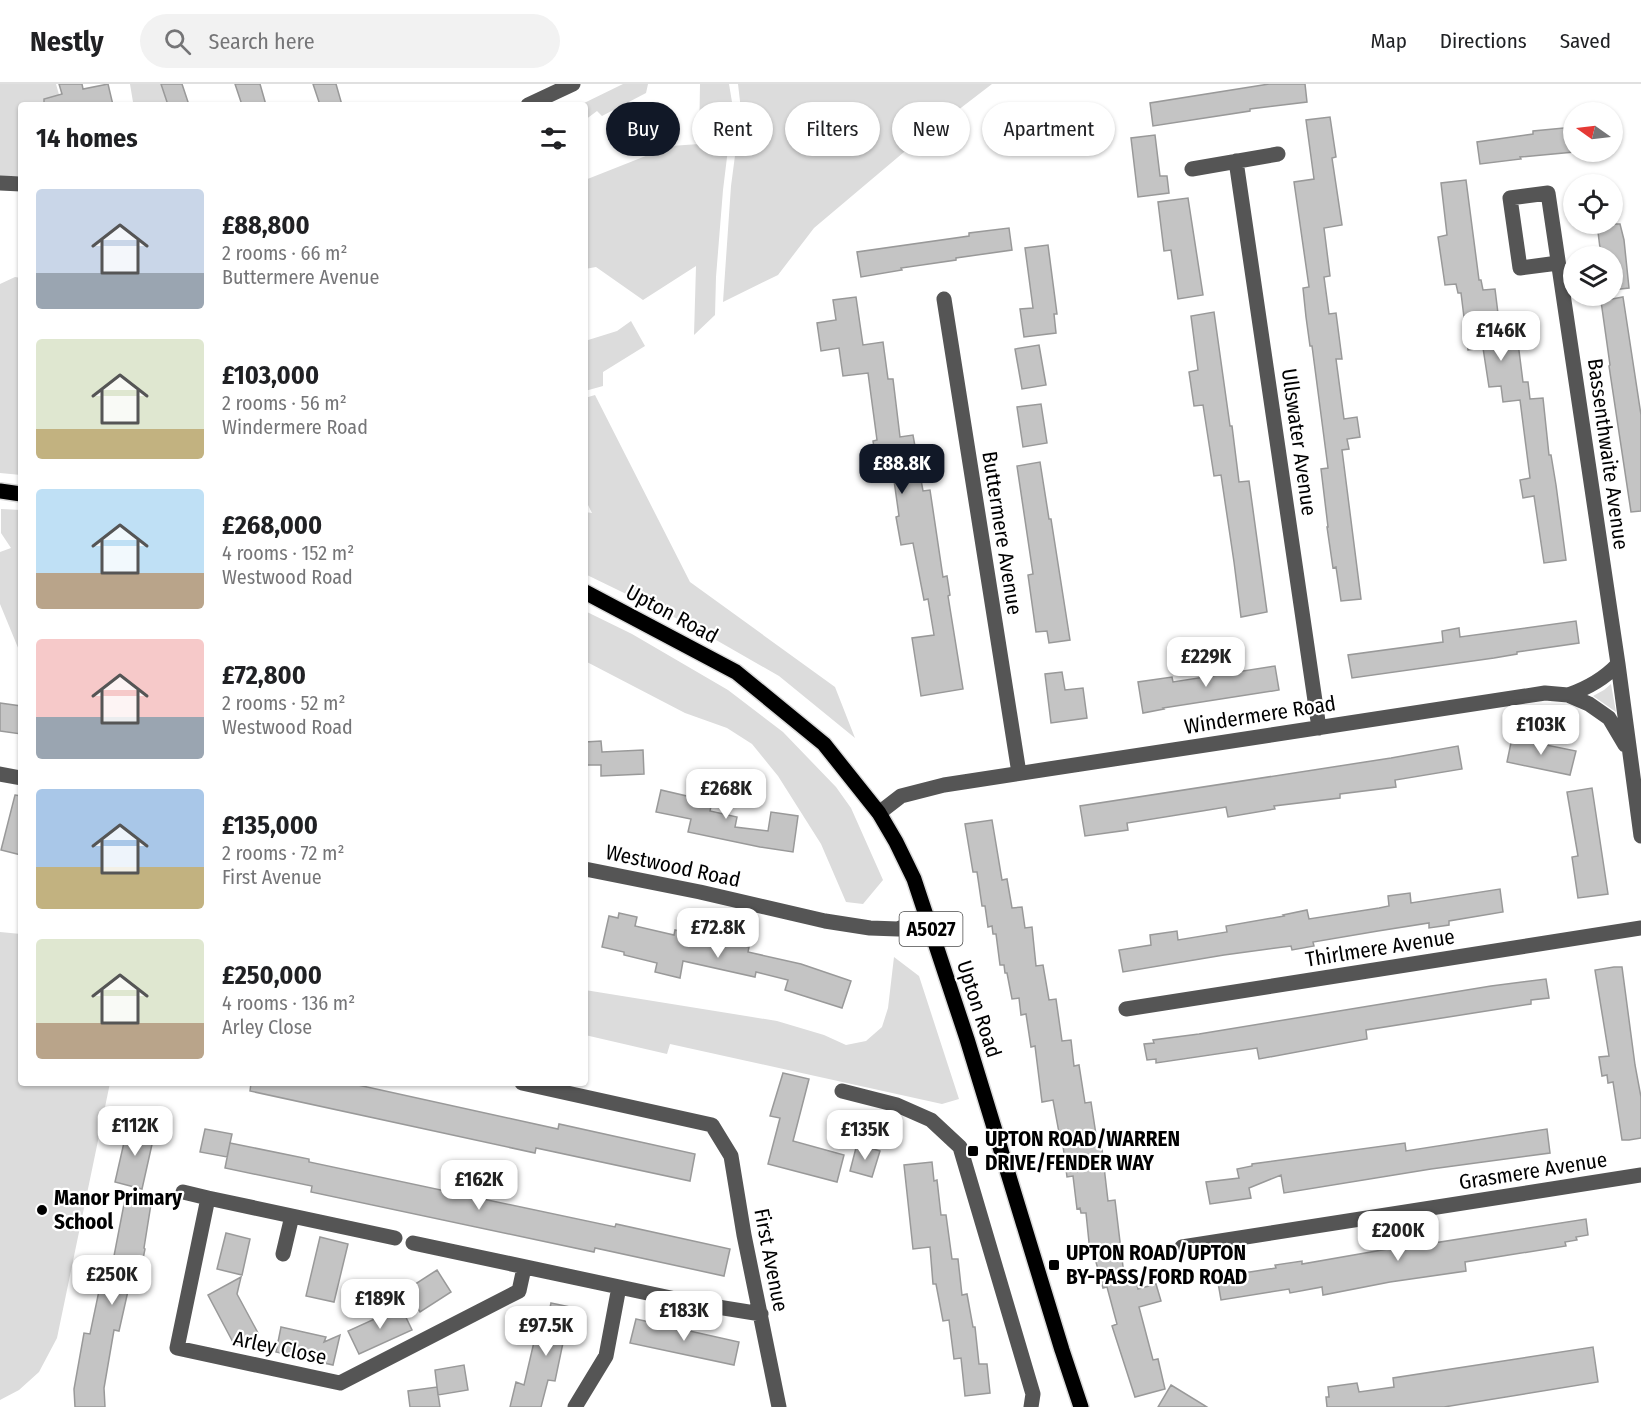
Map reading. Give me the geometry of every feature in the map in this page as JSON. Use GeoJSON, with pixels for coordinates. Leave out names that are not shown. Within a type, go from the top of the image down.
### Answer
{"type":"FeatureCollection","features":[{"type":"Feature","properties":{"kind":"main road"},"geometry":{"type":"LineString","coordinates":[[0,491],[18,494]]}},
{"type":"Feature","properties":{"kind":"main road","name":"Upton Road"},"geometry":{"type":"LineString","coordinates":[[588,594],[736,672],[824,744],[879,813],[914,879],[927,917],[1081,1407]]}},
{"type":"Feature","properties":{"kind":"street"},"geometry":{"type":"LineString","coordinates":[[534,102],[573,84]]}},
{"type":"Feature","properties":{"kind":"street"},"geometry":{"type":"LineString","coordinates":[[1192,169],[1278,154]]}},
{"type":"Feature","properties":{"kind":"street","name":"Ullswater Avenue"},"geometry":{"type":"LineString","coordinates":[[1236,161],[1319,728]]}},
{"type":"Feature","properties":{"kind":"street"},"geometry":{"type":"LineString","coordinates":[[0,183],[18,184]]}},
{"type":"Feature","properties":{"kind":"street","name":"Bassenthwaite Avenue"},"geometry":{"type":"LineString","coordinates":[[1558,263],[1520,268],[1510,198],[1548,193],[1618,664]]}},
{"type":"Feature","properties":{"kind":"street","name":"Buttermere Avenue"},"geometry":{"type":"LineString","coordinates":[[944,299],[1019,773]]}},
{"type":"Feature","properties":{"kind":"street"},"geometry":{"type":"LineString","coordinates":[[1568,695],[1607,676],[1618,664]]}},
{"type":"Feature","properties":{"kind":"street","name":"Windermere Road"},"geometry":{"type":"LineString","coordinates":[[1618,664],[1641,836]]}},
{"type":"Feature","properties":{"kind":"street","name":"Windermere Road"},"geometry":{"type":"LineString","coordinates":[[879,813],[901,796],[944,785],[1545,693],[1568,695],[1589,704],[1609,718],[1629,753]]}},
{"type":"Feature","properties":{"kind":"street"},"geometry":{"type":"LineString","coordinates":[[0,774],[18,777]]}},
{"type":"Feature","properties":{"kind":"street","name":"Westwood Road"},"geometry":{"type":"LineString","coordinates":[[588,870],[700,891],[825,921],[870,928],[898,929],[927,917]]}},
{"type":"Feature","properties":{"kind":"street","name":"Thirlmere Avenue"},"geometry":{"type":"LineString","coordinates":[[1126,1009],[1641,928]]}},
{"type":"Feature","properties":{"kind":"street","name":"First Avenue"},"geometry":{"type":"LineString","coordinates":[[536,1086],[712,1125],[731,1156],[744,1235],[779,1407]]}},
{"type":"Feature","properties":{"kind":"street"},"geometry":{"type":"LineString","coordinates":[[842,1091],[897,1105],[931,1120],[960,1147],[1033,1394],[1031,1407]]}},
{"type":"Feature","properties":{"kind":"street","name":"Grasmere Avenue"},"geometry":{"type":"LineString","coordinates":[[1182,1247],[1641,1175]]}},
{"type":"Feature","properties":{"kind":"street"},"geometry":{"type":"LineString","coordinates":[[183,1192],[395,1238]]}},
{"type":"Feature","properties":{"kind":"street","name":"Arley Close"},"geometry":{"type":"LineString","coordinates":[[208,1198],[177,1348],[340,1383],[519,1291],[524,1268]]}},
{"type":"Feature","properties":{"kind":"street"},"geometry":{"type":"LineString","coordinates":[[283,1254],[292,1216]]}},
{"type":"Feature","properties":{"kind":"street"},"geometry":{"type":"LineString","coordinates":[[412,1243],[699,1304],[760,1314]]}},
{"type":"Feature","properties":{"kind":"street"},"geometry":{"type":"LineString","coordinates":[[576,1407],[606,1356],[619,1287]]}},
{"type":"Feature","properties":{"kind":"shaded area"},"geometry":{"type":"Polygon","coordinates":[[[0,84],[56,84],[61,102],[18,102],[18,176],[0,176],[0,84]]]}},
{"type":"Feature","properties":{"kind":"shaded area"},"geometry":{"type":"Polygon","coordinates":[[[130,84],[165,84],[168,102],[133,102],[130,84]]]}},
{"type":"Feature","properties":{"kind":"shaded area"},"geometry":{"type":"Polygon","coordinates":[[[623,84],[648,84],[646,93],[629,102],[606,102],[606,114],[602,116],[597,111],[588,118],[588,102],[586,102],[623,84]]]}},
{"type":"Feature","properties":{"kind":"shaded area"},"geometry":{"type":"Polygon","coordinates":[[[700,84],[729,84],[732,102],[700,102],[700,84]]]}},
{"type":"Feature","properties":{"kind":"shaded area"},"geometry":{"type":"Polygon","coordinates":[[[738,84],[992,84],[969,102],[892,102],[892,156],[899,156],[814,228],[778,275],[723,302],[735,156],[773,156],[773,102],[740,102],[738,84]]]}},
{"type":"Feature","properties":{"kind":"shaded area"},"geometry":{"type":"Polygon","coordinates":[[[692,144],[692,156],[727,156],[716,277],[715,315],[694,335],[696,266],[643,300],[596,267],[588,268],[588,179],[646,156],[680,156],[680,145],[692,144]]]}},
{"type":"Feature","properties":{"kind":"shaded area"},"geometry":{"type":"Polygon","coordinates":[[[18,278],[18,475],[0,473],[0,284],[18,278]]]}},
{"type":"Feature","properties":{"kind":"shaded area"},"geometry":{"type":"Polygon","coordinates":[[[631,321],[645,346],[603,372],[603,386],[588,390],[588,340],[617,331],[631,321]]]}},
{"type":"Feature","properties":{"kind":"shaded area"},"geometry":{"type":"Polygon","coordinates":[[[595,395],[690,582],[835,687],[855,738],[779,676],[690,625],[588,575],[588,512],[592,513],[588,505],[588,397],[595,395]]]}},
{"type":"Feature","properties":{"kind":"shaded area"},"geometry":{"type":"Polygon","coordinates":[[[1,509],[18,510],[18,648],[0,604],[0,552],[11,548],[1,533],[1,509]]]}},
{"type":"Feature","properties":{"kind":"shaded area"},"geometry":{"type":"Polygon","coordinates":[[[588,612],[632,634],[728,690],[783,732],[836,787],[851,808],[883,880],[863,904],[846,902],[821,844],[778,776],[752,744],[727,728],[685,713],[588,663],[588,612]]]}},
{"type":"Feature","properties":{"kind":"shaded area"},"geometry":{"type":"Polygon","coordinates":[[[1611,684],[1616,712],[1593,696],[1611,684]]]}},
{"type":"Feature","properties":{"kind":"shaded area","name":"Manor Primary School"},"geometry":{"type":"Polygon","coordinates":[[[0,932],[18,934],[18,1086],[109,1086],[57,1338],[39,1372],[19,1390],[0,1400],[0,932]]]}},
{"type":"Feature","properties":{"kind":"shaded area"},"geometry":{"type":"Polygon","coordinates":[[[894,957],[919,976],[959,1099],[942,1104],[670,1044],[667,1054],[588,1036],[588,990],[777,1021],[824,1035],[846,1045],[866,1041],[882,1027],[888,1008],[894,957]]]}},
{"type":"Feature","properties":{"kind":"building"},"geometry":{"type":"Polygon","coordinates":[[[59,84],[82,84],[83,89],[108,84],[112,102],[44,102],[44,99],[62,94],[59,84]]]}},
{"type":"Feature","properties":{"kind":"building"},"geometry":{"type":"Polygon","coordinates":[[[161,84],[182,84],[188,102],[167,102],[161,84]]]}},
{"type":"Feature","properties":{"kind":"building"},"geometry":{"type":"Polygon","coordinates":[[[235,84],[260,84],[265,102],[241,102],[235,84]]]}},
{"type":"Feature","properties":{"kind":"building"},"geometry":{"type":"Polygon","coordinates":[[[313,84],[336,84],[341,102],[319,102],[313,84]]]}},
{"type":"Feature","properties":{"kind":"building"},"geometry":{"type":"Polygon","coordinates":[[[1269,84],[1305,84],[1307,102],[1250,109],[1250,111],[1153,126],[1150,103],[1269,84]]]}},
{"type":"Feature","properties":{"kind":"building"},"geometry":{"type":"Polygon","coordinates":[[[1330,117],[1336,157],[1332,158],[1342,225],[1324,228],[1330,276],[1324,277],[1329,314],[1336,313],[1342,359],[1336,359],[1344,419],[1357,417],[1360,437],[1347,439],[1349,449],[1342,450],[1361,599],[1341,601],[1327,527],[1321,469],[1328,468],[1306,317],[1303,288],[1309,287],[1294,182],[1314,179],[1306,120],[1330,117]]]}},
{"type":"Feature","properties":{"kind":"building"},"geometry":{"type":"Polygon","coordinates":[[[1563,128],[1563,153],[1480,164],[1477,142],[1533,134],[1533,131],[1563,128]]]}},
{"type":"Feature","properties":{"kind":"building"},"geometry":{"type":"Polygon","coordinates":[[[1155,135],[1160,176],[1167,176],[1169,193],[1138,197],[1131,138],[1155,135]]]}},
{"type":"Feature","properties":{"kind":"building"},"geometry":{"type":"Polygon","coordinates":[[[1466,180],[1479,280],[1481,280],[1483,290],[1495,289],[1502,346],[1518,343],[1523,382],[1528,382],[1530,399],[1543,398],[1549,455],[1551,455],[1556,485],[1566,560],[1544,563],[1534,496],[1523,498],[1520,480],[1530,478],[1520,400],[1503,402],[1501,386],[1489,387],[1483,348],[1468,350],[1461,293],[1458,293],[1456,284],[1445,285],[1438,237],[1447,235],[1441,183],[1466,180]]]}},
{"type":"Feature","properties":{"kind":"building"},"geometry":{"type":"Polygon","coordinates":[[[1188,198],[1203,295],[1178,299],[1171,250],[1164,251],[1158,202],[1188,198]]]}},
{"type":"Feature","properties":{"kind":"building"},"geometry":{"type":"Polygon","coordinates":[[[1009,228],[1012,250],[956,258],[956,260],[901,268],[902,270],[861,277],[857,252],[1009,228]]]}},
{"type":"Feature","properties":{"kind":"building"},"geometry":{"type":"Polygon","coordinates":[[[1598,234],[1622,234],[1629,288],[1623,289],[1623,246],[1600,246],[1598,234]]]}},
{"type":"Feature","properties":{"kind":"building"},"geometry":{"type":"Polygon","coordinates":[[[1048,245],[1057,314],[1054,314],[1056,333],[1024,337],[1020,309],[1033,308],[1025,248],[1048,245]]]}},
{"type":"Feature","properties":{"kind":"building"},"geometry":{"type":"Polygon","coordinates":[[[856,297],[863,345],[883,342],[888,379],[893,379],[900,437],[913,435],[923,491],[930,490],[943,577],[947,576],[950,595],[948,596],[963,689],[921,696],[912,638],[934,635],[928,599],[924,600],[913,543],[901,545],[891,459],[876,461],[873,441],[877,440],[868,373],[843,376],[839,348],[821,351],[817,323],[836,320],[833,300],[856,297]]]}},
{"type":"Feature","properties":{"kind":"building"},"geometry":{"type":"Polygon","coordinates":[[[1623,297],[1641,415],[1641,511],[1631,512],[1602,306],[1623,306],[1623,297]]]}},
{"type":"Feature","properties":{"kind":"building"},"geometry":{"type":"Polygon","coordinates":[[[1214,312],[1239,482],[1249,481],[1267,612],[1241,617],[1221,475],[1214,476],[1203,405],[1194,406],[1189,372],[1198,370],[1191,316],[1214,312]]]}},
{"type":"Feature","properties":{"kind":"building"},"geometry":{"type":"Polygon","coordinates":[[[1039,345],[1046,385],[1022,389],[1015,349],[1039,345]]]}},
{"type":"Feature","properties":{"kind":"building"},"geometry":{"type":"Polygon","coordinates":[[[1041,404],[1047,443],[1023,447],[1017,407],[1041,404]]]}},
{"type":"Feature","properties":{"kind":"building"},"geometry":{"type":"Polygon","coordinates":[[[1040,462],[1070,640],[1049,643],[1047,631],[1036,632],[1028,575],[1033,574],[1017,466],[1040,462]]]}},
{"type":"Feature","properties":{"kind":"building"},"geometry":{"type":"Polygon","coordinates":[[[1576,621],[1579,643],[1517,652],[1517,654],[1494,658],[1352,678],[1348,655],[1443,642],[1442,631],[1459,628],[1460,637],[1576,621]]]}},
{"type":"Feature","properties":{"kind":"building"},"geometry":{"type":"Polygon","coordinates":[[[1275,666],[1279,690],[1143,713],[1138,682],[1172,677],[1173,682],[1275,666]]]}},
{"type":"Feature","properties":{"kind":"building"},"geometry":{"type":"Polygon","coordinates":[[[1062,672],[1065,690],[1083,688],[1087,718],[1051,723],[1045,674],[1062,672]]]}},
{"type":"Feature","properties":{"kind":"building"},"geometry":{"type":"Polygon","coordinates":[[[0,703],[18,706],[18,734],[0,731],[0,703]]]}},
{"type":"Feature","properties":{"kind":"building"},"geometry":{"type":"Polygon","coordinates":[[[1512,738],[1576,751],[1570,775],[1507,762],[1512,738]]]}},
{"type":"Feature","properties":{"kind":"building"},"geometry":{"type":"Polygon","coordinates":[[[601,741],[602,752],[643,750],[644,774],[601,776],[601,765],[588,765],[588,742],[601,741]]]}},
{"type":"Feature","properties":{"kind":"building"},"geometry":{"type":"Polygon","coordinates":[[[1458,746],[1462,769],[1395,780],[1396,787],[1340,794],[1340,798],[1274,806],[1275,809],[1228,817],[1226,807],[1127,823],[1128,830],[1085,836],[1080,806],[1458,746]]]}},
{"type":"Feature","properties":{"kind":"building"},"geometry":{"type":"Polygon","coordinates":[[[690,782],[715,787],[710,811],[737,817],[735,827],[768,831],[771,812],[798,816],[793,852],[688,832],[691,819],[656,812],[661,790],[687,796],[690,782]]]}},
{"type":"Feature","properties":{"kind":"building"},"geometry":{"type":"Polygon","coordinates":[[[1592,788],[1608,894],[1578,898],[1572,857],[1578,856],[1567,792],[1592,788]]]}},
{"type":"Feature","properties":{"kind":"building"},"geometry":{"type":"Polygon","coordinates":[[[15,795],[18,796],[18,854],[1,850],[15,795]]]}},
{"type":"Feature","properties":{"kind":"building"},"geometry":{"type":"Polygon","coordinates":[[[992,820],[1002,880],[1007,879],[1012,908],[1022,907],[1025,928],[1032,927],[1036,966],[1043,965],[1049,1000],[1056,999],[1062,1041],[1071,1040],[1074,1066],[1079,1065],[1085,1103],[1091,1102],[1097,1141],[1101,1141],[1108,1201],[1115,1200],[1124,1275],[1134,1272],[1138,1289],[1156,1284],[1161,1301],[1139,1307],[1153,1360],[1158,1359],[1165,1389],[1135,1397],[1112,1326],[1117,1324],[1107,1287],[1103,1288],[1093,1251],[1090,1252],[1086,1213],[1081,1213],[1080,1208],[1077,1209],[1073,1176],[1067,1177],[1062,1138],[1060,1138],[1053,1100],[1042,1102],[1035,1046],[1031,1047],[1026,1014],[1021,1015],[1019,998],[1012,999],[1007,973],[1005,973],[1004,965],[1000,965],[996,934],[993,934],[992,926],[988,927],[977,872],[973,872],[965,824],[992,820]]]}},
{"type":"Feature","properties":{"kind":"building"},"geometry":{"type":"Polygon","coordinates":[[[1500,889],[1503,912],[1449,921],[1449,925],[1429,928],[1429,923],[1313,942],[1314,946],[1292,950],[1291,946],[1123,972],[1119,950],[1151,945],[1150,935],[1177,931],[1178,940],[1227,932],[1226,926],[1307,910],[1309,919],[1389,906],[1388,896],[1410,893],[1411,903],[1500,889]]]}},
{"type":"Feature","properties":{"kind":"building"},"geometry":{"type":"Polygon","coordinates":[[[619,913],[637,917],[635,926],[674,935],[675,930],[749,947],[748,952],[801,964],[851,981],[842,1008],[785,990],[788,980],[756,972],[755,977],[683,961],[680,978],[655,972],[657,963],[602,947],[609,916],[618,918],[619,913]]]}},
{"type":"Feature","properties":{"kind":"building"},"geometry":{"type":"Polygon","coordinates":[[[1622,967],[1641,1097],[1641,1138],[1629,1140],[1622,1140],[1613,1082],[1608,1083],[1607,1075],[1602,1076],[1599,1057],[1609,1056],[1595,970],[1622,967]]]}},
{"type":"Feature","properties":{"kind":"building"},"geometry":{"type":"Polygon","coordinates":[[[1546,979],[1549,998],[1531,1000],[1531,1004],[1366,1030],[1367,1039],[1259,1059],[1257,1048],[1156,1063],[1156,1059],[1147,1060],[1144,1044],[1154,1043],[1153,1040],[1546,979]]]}},
{"type":"Feature","properties":{"kind":"building"},"geometry":{"type":"Polygon","coordinates":[[[783,1073],[809,1079],[793,1141],[844,1155],[837,1182],[768,1164],[780,1118],[770,1116],[783,1073]]]}},
{"type":"Feature","properties":{"kind":"building"},"geometry":{"type":"Polygon","coordinates":[[[251,1086],[363,1086],[558,1129],[559,1124],[695,1154],[690,1181],[536,1148],[535,1153],[250,1091],[251,1086]]]}},
{"type":"Feature","properties":{"kind":"building"},"geometry":{"type":"Polygon","coordinates":[[[128,1125],[155,1131],[142,1189],[115,1182],[128,1125]]]}},
{"type":"Feature","properties":{"kind":"building"},"geometry":{"type":"Polygon","coordinates":[[[205,1129],[232,1134],[227,1157],[200,1152],[205,1129]]]}},
{"type":"Feature","properties":{"kind":"building"},"geometry":{"type":"Polygon","coordinates":[[[1547,1129],[1550,1153],[1431,1169],[1284,1193],[1281,1175],[1249,1188],[1251,1198],[1210,1204],[1206,1182],[1239,1178],[1237,1169],[1252,1166],[1252,1164],[1405,1143],[1406,1151],[1547,1129]]]}},
{"type":"Feature","properties":{"kind":"building"},"geometry":{"type":"Polygon","coordinates":[[[230,1143],[615,1227],[616,1224],[730,1249],[724,1276],[595,1248],[594,1252],[311,1192],[312,1186],[225,1168],[230,1143]]]}},
{"type":"Feature","properties":{"kind":"building"},"geometry":{"type":"Polygon","coordinates":[[[857,1144],[880,1151],[872,1177],[850,1171],[857,1144]]]}},
{"type":"Feature","properties":{"kind":"building"},"geometry":{"type":"Polygon","coordinates":[[[932,1162],[934,1181],[937,1180],[941,1215],[946,1215],[952,1259],[958,1259],[962,1295],[967,1294],[973,1327],[975,1327],[979,1364],[987,1364],[990,1393],[965,1396],[961,1358],[954,1359],[949,1320],[943,1321],[936,1284],[933,1284],[930,1247],[913,1249],[904,1165],[932,1162]]]}},
{"type":"Feature","properties":{"kind":"building"},"geometry":{"type":"Polygon","coordinates":[[[125,1199],[151,1204],[138,1284],[130,1282],[119,1331],[114,1330],[104,1388],[105,1407],[75,1407],[74,1389],[84,1333],[90,1334],[100,1286],[108,1287],[125,1199]]]}},
{"type":"Feature","properties":{"kind":"building"},"geometry":{"type":"Polygon","coordinates":[[[1586,1219],[1588,1235],[1565,1242],[1566,1246],[1465,1262],[1466,1271],[1323,1295],[1322,1287],[1290,1293],[1289,1289],[1221,1300],[1217,1277],[1276,1268],[1275,1265],[1302,1261],[1302,1264],[1586,1219]]]}},
{"type":"Feature","properties":{"kind":"building"},"geometry":{"type":"Polygon","coordinates":[[[226,1233],[250,1239],[242,1275],[217,1269],[226,1233]]]}},
{"type":"Feature","properties":{"kind":"building"},"geometry":{"type":"Polygon","coordinates":[[[320,1237],[348,1244],[334,1302],[306,1296],[320,1237]]]}},
{"type":"Feature","properties":{"kind":"building"},"geometry":{"type":"Polygon","coordinates":[[[437,1270],[451,1292],[420,1312],[406,1290],[437,1270]]]}},
{"type":"Feature","properties":{"kind":"building"},"geometry":{"type":"Polygon","coordinates":[[[241,1277],[237,1294],[258,1333],[235,1346],[208,1295],[241,1277]]]}},
{"type":"Feature","properties":{"kind":"building"},"geometry":{"type":"Polygon","coordinates":[[[551,1303],[580,1309],[573,1340],[564,1338],[555,1381],[548,1380],[541,1407],[510,1407],[516,1382],[524,1385],[534,1342],[542,1344],[551,1303]]]}},
{"type":"Feature","properties":{"kind":"building"},"geometry":{"type":"Polygon","coordinates":[[[401,1307],[412,1330],[359,1354],[348,1331],[401,1307]]]}},
{"type":"Feature","properties":{"kind":"building"},"geometry":{"type":"Polygon","coordinates":[[[636,1319],[739,1342],[734,1365],[630,1343],[636,1319]]]}},
{"type":"Feature","properties":{"kind":"building"},"geometry":{"type":"Polygon","coordinates":[[[281,1327],[326,1337],[324,1342],[340,1335],[333,1365],[276,1352],[281,1327]]]}},
{"type":"Feature","properties":{"kind":"building"},"geometry":{"type":"Polygon","coordinates":[[[1593,1347],[1598,1382],[1444,1407],[1327,1407],[1328,1387],[1357,1383],[1359,1392],[1394,1387],[1393,1378],[1593,1347]]]}},
{"type":"Feature","properties":{"kind":"building"},"geometry":{"type":"Polygon","coordinates":[[[464,1365],[468,1390],[438,1395],[435,1370],[464,1365]]]}},
{"type":"Feature","properties":{"kind":"building"},"geometry":{"type":"Polygon","coordinates":[[[1171,1385],[1207,1407],[1158,1407],[1171,1385]]]}},
{"type":"Feature","properties":{"kind":"building"},"geometry":{"type":"Polygon","coordinates":[[[437,1387],[440,1407],[410,1407],[408,1391],[437,1387]]]}},
{"type":"Feature","properties":{"kind":"place","name":"UPTON ROAD/WARREN DRIVE/FENDER WAY"},"geometry":{"type":"Point","coordinates":[973,1151]}},
{"type":"Feature","properties":{"kind":"place","name":"Manor Primary School"},"geometry":{"type":"Point","coordinates":[42,1210]}},
{"type":"Feature","properties":{"kind":"place","name":"UPTON ROAD/UPTON BY-PASS/FORD ROAD"},"geometry":{"type":"Point","coordinates":[1054,1265]}}]}
